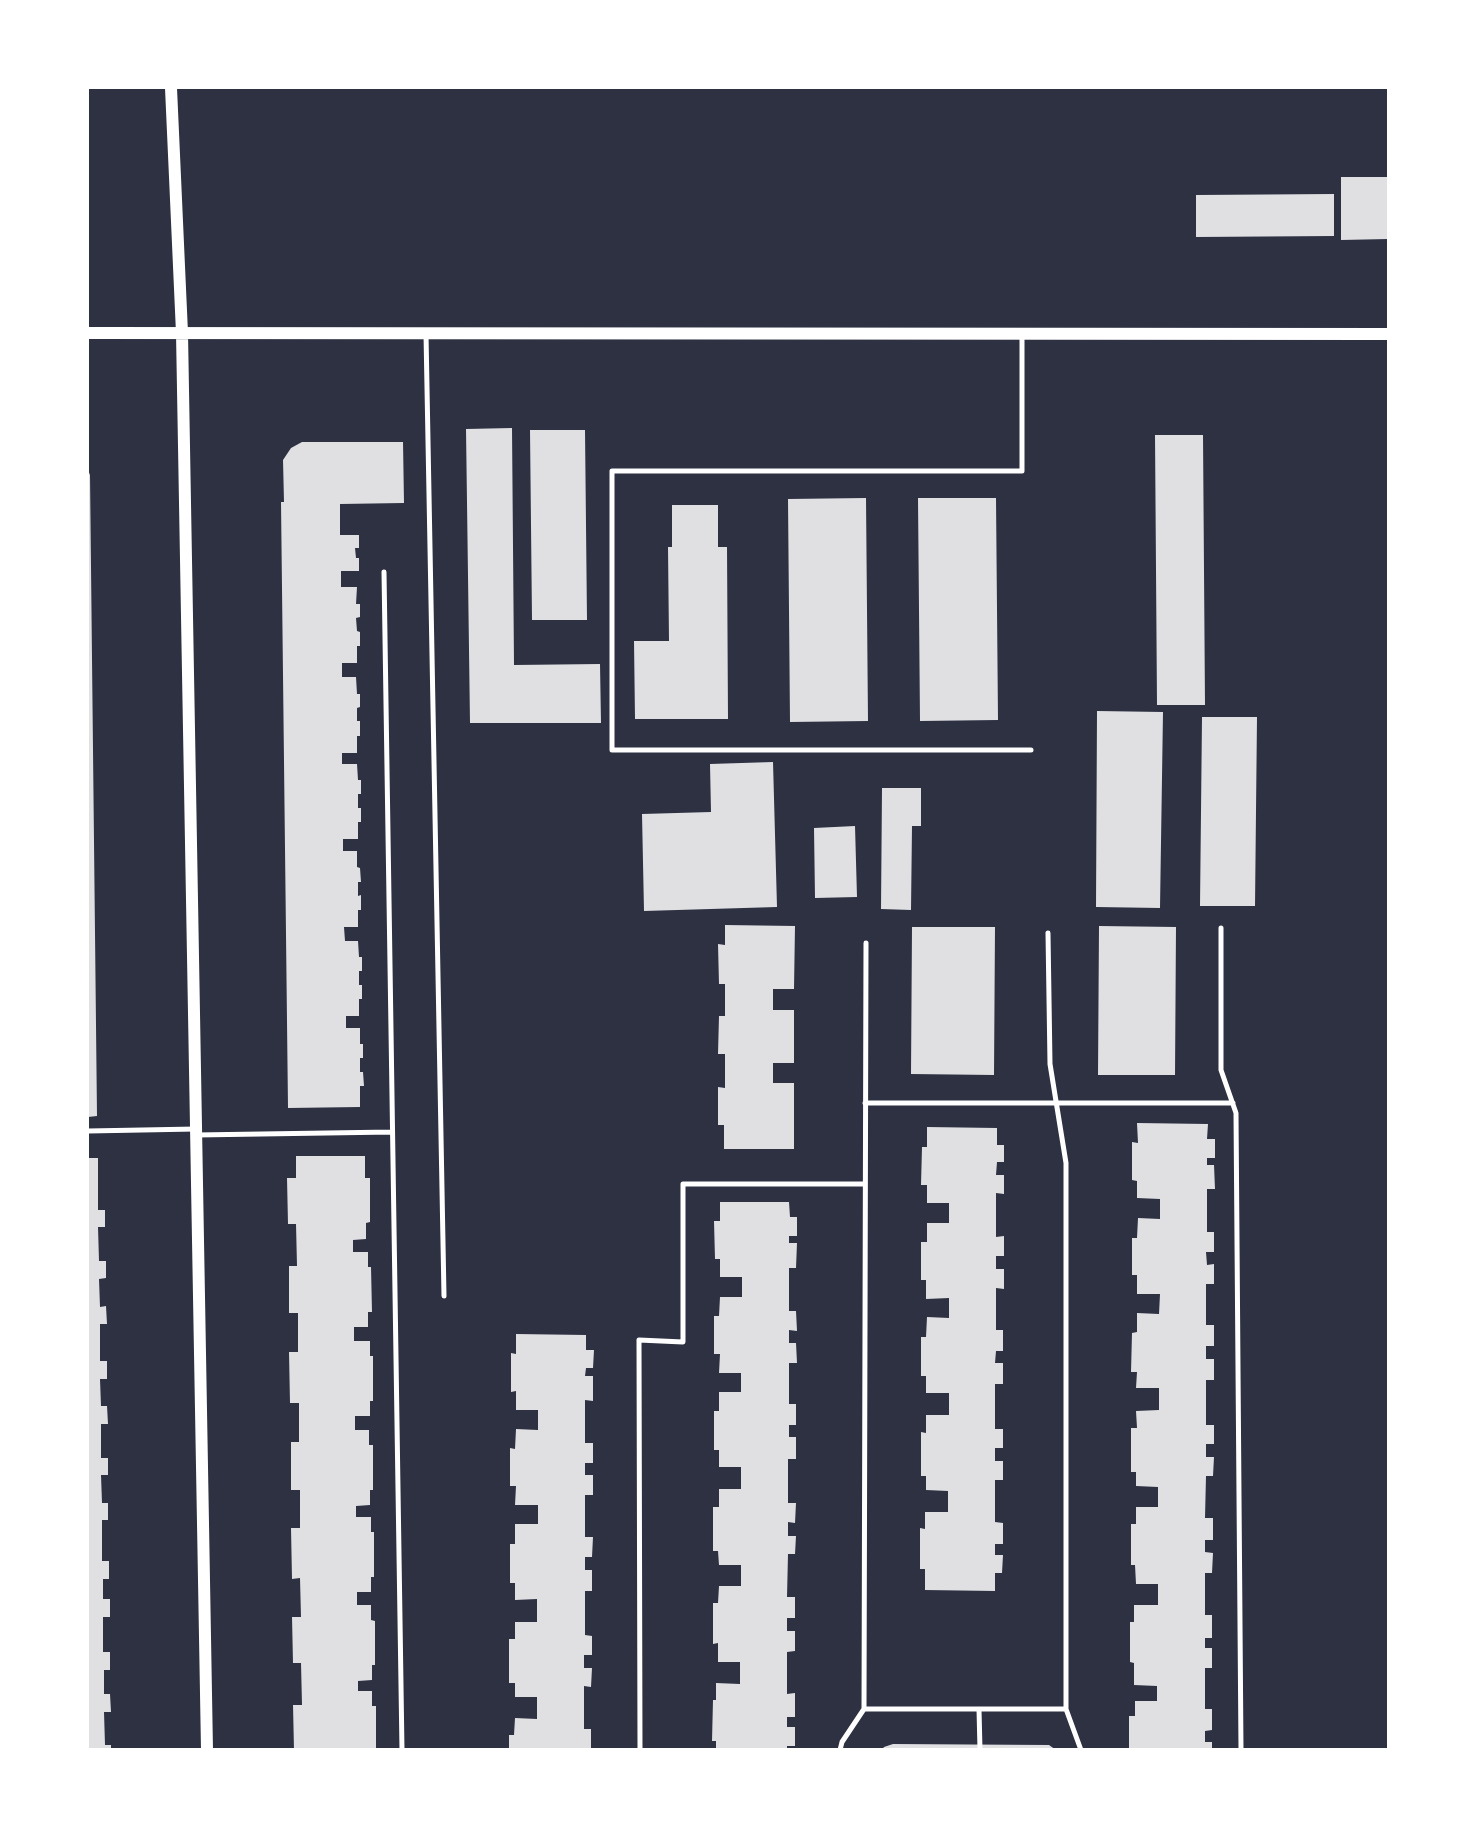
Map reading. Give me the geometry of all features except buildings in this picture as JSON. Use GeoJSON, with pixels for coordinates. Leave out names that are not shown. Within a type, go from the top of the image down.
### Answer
{"type":"FeatureCollection","features":[{"type":"Feature","properties":{"kind":"street"},"geometry":{"type":"LineString","coordinates":[[171,88],[182,333],[207,1749]]}},
{"type":"Feature","properties":{"kind":"street"},"geometry":{"type":"LineString","coordinates":[[88,333],[1388,334]]}},
{"type":"Feature","properties":{"kind":"lane"},"geometry":{"type":"LineString","coordinates":[[426,334],[444,1296]]}},
{"type":"Feature","properties":{"kind":"lane"},"geometry":{"type":"LineString","coordinates":[[1022,334],[1022,471],[612,471],[612,750],[1031,750]]}},
{"type":"Feature","properties":{"kind":"lane"},"geometry":{"type":"LineString","coordinates":[[384,572],[402,1749]]}},
{"type":"Feature","properties":{"kind":"lane"},"geometry":{"type":"LineString","coordinates":[[1221,928],[1221,1070],[1236,1113],[1241,1749]]}},
{"type":"Feature","properties":{"kind":"lane"},"geometry":{"type":"LineString","coordinates":[[1048,933],[1050,1064],[1066,1163],[1066,1709],[1081,1749]]}},
{"type":"Feature","properties":{"kind":"lane"},"geometry":{"type":"LineString","coordinates":[[840,1749],[864,1709],[866,943]]}},
{"type":"Feature","properties":{"kind":"lane"},"geometry":{"type":"LineString","coordinates":[[865,1103],[1233,1103]]}},
{"type":"Feature","properties":{"kind":"lane"},"geometry":{"type":"LineString","coordinates":[[88,1131],[392,1132]]}},
{"type":"Feature","properties":{"kind":"lane"},"geometry":{"type":"LineString","coordinates":[[640,1749],[639,1340],[683,1342],[683,1184],[865,1184]]}},
{"type":"Feature","properties":{"kind":"lane"},"geometry":{"type":"LineString","coordinates":[[864,1709],[1066,1709]]}},
{"type":"Feature","properties":{"kind":"lane"},"geometry":{"type":"LineString","coordinates":[[979,1709],[980,1749]]}}]}
